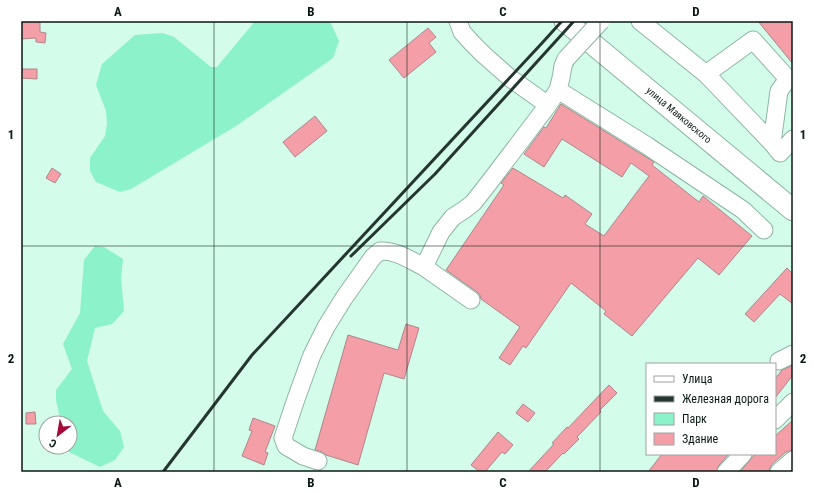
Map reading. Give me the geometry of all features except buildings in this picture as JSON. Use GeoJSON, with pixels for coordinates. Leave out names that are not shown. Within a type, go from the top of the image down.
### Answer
{"type":"FeatureCollection","features":[{"type":"Feature","properties":{"kind":"main road","name":"улица Маяковского"},"geometry":{"type":"LineString","coordinates":[[565,21],[793,210]]}},
{"type":"Feature","properties":{"kind":"lane"},"geometry":{"type":"LineString","coordinates":[[458,21],[462,32],[484,55],[510,78],[548,105]]}},
{"type":"Feature","properties":{"kind":"lane"},"geometry":{"type":"LineString","coordinates":[[424,267],[441,232],[452,217],[464,210],[480,194],[548,105],[558,90],[566,59],[601,21]]}},
{"type":"Feature","properties":{"kind":"lane"},"geometry":{"type":"LineString","coordinates":[[640,21],[706,74],[780,153],[793,139]]}},
{"type":"Feature","properties":{"kind":"lane"},"geometry":{"type":"LineString","coordinates":[[706,74],[753,40],[788,79],[779,91],[772,143]]}},
{"type":"Feature","properties":{"kind":"lane"},"geometry":{"type":"LineString","coordinates":[[558,90],[646,145],[743,210],[764,230]]}},
{"type":"Feature","properties":{"kind":"lane"},"geometry":{"type":"LineString","coordinates":[[318,461],[303,456],[286,446],[283,438],[309,363],[326,327],[344,298],[373,257],[380,251],[388,251],[403,257],[424,267],[472,300]]}},
{"type":"Feature","properties":{"kind":"lane"},"geometry":{"type":"LineString","coordinates":[[776,419],[793,402]]}},
{"type":"Feature","properties":{"kind":"lane"},"geometry":{"type":"LineString","coordinates":[[726,472],[742,455]]}},
{"type":"Feature","properties":{"kind":"lane"},"geometry":{"type":"LineString","coordinates":[[779,472],[793,460]]}},
{"type":"Feature","properties":{"kind":"green space"},"geometry":{"type":"Polygon","coordinates":[[[255,21],[330,21],[339,41],[333,58],[236,126],[131,189],[120,192],[96,182],[90,171],[90,158],[105,136],[107,124],[106,111],[96,85],[102,64],[135,35],[163,33],[174,37],[211,67],[217,67],[255,21]]]}},
{"type":"Feature","properties":{"kind":"green space"},"geometry":{"type":"Polygon","coordinates":[[[95,246],[104,247],[123,259],[121,278],[124,311],[112,324],[95,328],[87,361],[103,411],[120,431],[124,447],[115,460],[100,467],[75,455],[78,455],[78,415],[59,415],[56,400],[56,390],[72,369],[63,344],[80,313],[84,260],[95,246]]]}},
{"type":"Feature","properties":{"kind":"railway"},"geometry":{"type":"LineString","coordinates":[[163,472],[252,355],[562,21]]}},
{"type":"Feature","properties":{"kind":"railway"},"geometry":{"type":"LineString","coordinates":[[351,256],[435,174],[574,21]]}}]}
